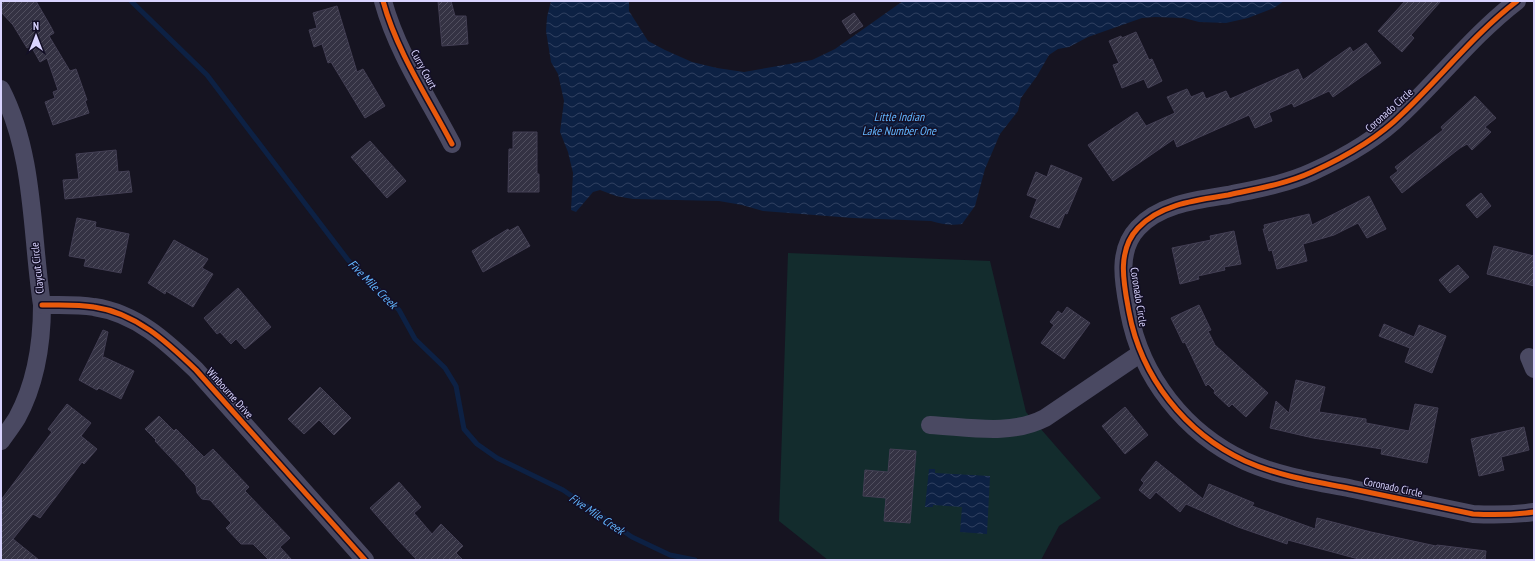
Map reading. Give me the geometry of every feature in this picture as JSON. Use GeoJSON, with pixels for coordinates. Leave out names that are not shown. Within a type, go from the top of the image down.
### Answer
{"type":"FeatureCollection","features":[{"type":"Feature","properties":{"kind":"street","name":"Curry Court"},"geometry":{"type":"LineString","coordinates":[[383,1],[401,48],[452,144]]}},
{"type":"Feature","properties":{"kind":"street","name":"Coronado Circle"},"geometry":{"type":"LineString","coordinates":[[1517,1],[1482,31],[1402,115],[1385,130],[1358,148],[1304,176],[1256,189],[1176,206],[1151,218],[1136,229],[1130,240],[1123,262],[1123,273],[1130,316],[1141,353],[1157,384],[1176,410],[1202,434],[1228,452],[1267,469],[1301,478],[1473,514],[1497,515],[1534,512]]}},
{"type":"Feature","properties":{"kind":"street","name":"Claycut Circle"},"geometry":{"type":"LineString","coordinates":[[1,89],[12,116],[24,158],[42,305],[41,343],[34,378],[17,418],[1,441]]}},
{"type":"Feature","properties":{"kind":"street","name":"Winbourne Drive"},"geometry":{"type":"LineString","coordinates":[[42,305],[93,307],[105,309],[130,318],[155,333],[196,370],[365,560]]}},
{"type":"Feature","properties":{"kind":"street"},"geometry":{"type":"LineString","coordinates":[[930,425],[1006,429],[1033,424],[1045,418],[1141,353]]}},
{"type":"Feature","properties":{"kind":"green space"},"geometry":{"type":"Polygon","coordinates":[[[788,253],[990,261],[1026,412],[1101,498],[1059,526],[1041,560],[828,560],[779,521],[788,253]]]}},
{"type":"Feature","properties":{"kind":"water","name":"Little Indian Lake Number One"},"geometry":{"type":"Polygon","coordinates":[[[551,1],[629,1],[629,11],[648,41],[692,62],[744,72],[812,60],[835,49],[903,1],[1284,1],[1274,8],[1248,18],[1226,23],[1199,22],[1184,18],[1142,18],[1088,37],[1069,47],[1058,49],[1049,55],[1037,76],[1021,98],[1018,111],[1000,134],[985,169],[975,206],[962,224],[954,225],[931,221],[853,218],[763,211],[719,201],[633,199],[616,196],[600,190],[593,192],[576,212],[571,210],[573,173],[568,152],[560,132],[564,101],[558,74],[551,62],[546,31],[547,17],[551,1]]]}},
{"type":"Feature","properties":{"kind":"water"},"geometry":{"type":"Polygon","coordinates":[[[929,469],[935,469],[935,473],[990,476],[987,534],[960,532],[962,507],[933,505],[933,507],[925,507],[929,469]]]}},
{"type":"Feature","properties":{"kind":"building"},"geometry":{"type":"Polygon","coordinates":[[[1,1],[36,1],[54,33],[49,36],[70,71],[76,69],[87,100],[85,101],[89,113],[53,125],[45,102],[55,98],[53,92],[58,90],[47,58],[40,62],[31,46],[27,48],[13,25],[1,12],[1,1]]]}},
{"type":"Feature","properties":{"kind":"building"},"geometry":{"type":"Polygon","coordinates":[[[438,1],[451,1],[455,16],[466,16],[468,44],[442,46],[438,1]]]}},
{"type":"Feature","properties":{"kind":"building"},"geometry":{"type":"Polygon","coordinates":[[[1405,1],[1441,1],[1411,35],[1414,38],[1402,52],[1378,31],[1405,1]]]}},
{"type":"Feature","properties":{"kind":"building"},"geometry":{"type":"Polygon","coordinates":[[[337,6],[357,72],[363,69],[385,106],[365,118],[331,62],[328,63],[322,44],[314,47],[309,30],[317,28],[313,13],[337,6]]]}},
{"type":"Feature","properties":{"kind":"building"},"geometry":{"type":"Polygon","coordinates":[[[854,13],[863,26],[850,34],[842,21],[854,13]]]}},
{"type":"Feature","properties":{"kind":"building"},"geometry":{"type":"Polygon","coordinates":[[[1136,32],[1149,60],[1152,59],[1162,81],[1148,88],[1144,79],[1122,88],[1113,65],[1119,63],[1109,41],[1121,36],[1122,38],[1136,32]]]}},
{"type":"Feature","properties":{"kind":"building"},"geometry":{"type":"Polygon","coordinates":[[[1366,43],[1381,63],[1333,97],[1329,91],[1294,107],[1292,103],[1269,113],[1272,121],[1255,128],[1249,115],[1177,147],[1174,139],[1113,181],[1088,145],[1137,112],[1146,126],[1175,113],[1167,97],[1187,89],[1191,97],[1203,92],[1206,99],[1226,91],[1230,99],[1298,69],[1303,80],[1350,47],[1353,52],[1366,43]]]}},
{"type":"Feature","properties":{"kind":"building"},"geometry":{"type":"Polygon","coordinates":[[[1475,96],[1496,118],[1485,127],[1491,132],[1472,150],[1467,144],[1460,148],[1402,193],[1390,177],[1398,171],[1395,167],[1443,130],[1441,127],[1475,96]]]}},
{"type":"Feature","properties":{"kind":"building"},"geometry":{"type":"Polygon","coordinates":[[[513,132],[537,132],[537,174],[539,174],[539,192],[508,192],[509,149],[513,149],[513,132]]]}},
{"type":"Feature","properties":{"kind":"building"},"geometry":{"type":"Polygon","coordinates":[[[370,141],[406,181],[387,198],[351,157],[370,141]]]}},
{"type":"Feature","properties":{"kind":"building"},"geometry":{"type":"Polygon","coordinates":[[[116,150],[118,172],[129,171],[132,192],[65,199],[63,180],[79,179],[76,154],[116,150]]]}},
{"type":"Feature","properties":{"kind":"building"},"geometry":{"type":"Polygon","coordinates":[[[1051,165],[1082,178],[1067,214],[1065,213],[1059,228],[1030,217],[1037,199],[1027,195],[1036,172],[1047,177],[1051,165]]]}},
{"type":"Feature","properties":{"kind":"building"},"geometry":{"type":"Polygon","coordinates":[[[1481,193],[1491,206],[1477,218],[1466,205],[1481,193]]]}},
{"type":"Feature","properties":{"kind":"building"},"geometry":{"type":"Polygon","coordinates":[[[1369,196],[1386,229],[1367,238],[1358,223],[1334,235],[1303,244],[1307,261],[1277,269],[1272,250],[1269,251],[1263,229],[1265,229],[1264,225],[1309,214],[1312,225],[1369,196]]]}},
{"type":"Feature","properties":{"kind":"building"},"geometry":{"type":"Polygon","coordinates":[[[77,218],[96,222],[95,227],[129,234],[121,273],[84,266],[86,259],[69,256],[77,218]]]}},
{"type":"Feature","properties":{"kind":"building"},"geometry":{"type":"Polygon","coordinates":[[[518,226],[530,246],[483,272],[472,251],[508,229],[509,231],[518,226]]]}},
{"type":"Feature","properties":{"kind":"building"},"geometry":{"type":"Polygon","coordinates":[[[1234,231],[1241,264],[1224,267],[1225,270],[1198,276],[1199,279],[1180,284],[1172,248],[1211,240],[1210,236],[1234,231]]]}},
{"type":"Feature","properties":{"kind":"building"},"geometry":{"type":"Polygon","coordinates":[[[174,240],[208,259],[202,268],[213,274],[193,307],[166,291],[165,294],[148,283],[174,240]]]}},
{"type":"Feature","properties":{"kind":"building"},"geometry":{"type":"Polygon","coordinates":[[[1494,246],[1534,256],[1534,286],[1487,274],[1494,246]]]}},
{"type":"Feature","properties":{"kind":"building"},"geometry":{"type":"Polygon","coordinates":[[[1458,265],[1469,277],[1450,293],[1439,280],[1458,265]]]}},
{"type":"Feature","properties":{"kind":"building"},"geometry":{"type":"Polygon","coordinates":[[[238,288],[271,327],[245,349],[236,339],[231,344],[220,332],[217,334],[204,318],[238,288]]]}},
{"type":"Feature","properties":{"kind":"building"},"geometry":{"type":"Polygon","coordinates":[[[1199,305],[1211,330],[1208,331],[1215,345],[1268,393],[1246,417],[1232,404],[1229,407],[1214,393],[1215,391],[1208,384],[1206,386],[1185,342],[1183,343],[1171,318],[1199,305]]]}},
{"type":"Feature","properties":{"kind":"building"},"geometry":{"type":"Polygon","coordinates":[[[1067,307],[1090,323],[1064,359],[1041,343],[1054,325],[1050,322],[1058,311],[1062,314],[1067,307]]]}},
{"type":"Feature","properties":{"kind":"building"},"geometry":{"type":"Polygon","coordinates":[[[1384,324],[1414,337],[1419,325],[1446,336],[1432,373],[1405,362],[1410,348],[1379,336],[1384,324]]]}},
{"type":"Feature","properties":{"kind":"building"},"geometry":{"type":"Polygon","coordinates":[[[103,330],[108,332],[102,360],[104,357],[134,371],[121,399],[99,388],[97,390],[79,380],[103,330]]]}},
{"type":"Feature","properties":{"kind":"building"},"geometry":{"type":"Polygon","coordinates":[[[1296,380],[1325,387],[1319,412],[1366,419],[1366,423],[1409,431],[1415,404],[1438,408],[1427,463],[1381,454],[1382,449],[1313,438],[1270,428],[1276,401],[1289,413],[1296,380]]]}},
{"type":"Feature","properties":{"kind":"building"},"geometry":{"type":"Polygon","coordinates":[[[320,387],[351,418],[334,435],[319,420],[304,434],[288,419],[320,387]]]}},
{"type":"Feature","properties":{"kind":"building"},"geometry":{"type":"Polygon","coordinates":[[[67,404],[91,423],[81,436],[97,449],[84,464],[82,462],[40,518],[33,514],[13,539],[39,560],[1,560],[1,500],[52,432],[48,429],[67,404]]]}},
{"type":"Feature","properties":{"kind":"building"},"geometry":{"type":"Polygon","coordinates":[[[1125,407],[1148,435],[1125,454],[1102,426],[1125,407]]]}},
{"type":"Feature","properties":{"kind":"building"},"geometry":{"type":"Polygon","coordinates":[[[159,416],[174,431],[176,429],[204,457],[213,449],[249,487],[245,491],[290,538],[280,547],[292,560],[269,560],[253,544],[241,544],[226,528],[231,523],[210,500],[202,499],[197,493],[196,486],[145,429],[159,416]]]}},
{"type":"Feature","properties":{"kind":"building"},"geometry":{"type":"Polygon","coordinates":[[[1524,427],[1529,450],[1501,457],[1504,470],[1479,476],[1471,439],[1524,427]]]}},
{"type":"Feature","properties":{"kind":"building"},"geometry":{"type":"Polygon","coordinates":[[[890,449],[916,451],[910,523],[884,521],[886,498],[863,496],[865,470],[888,472],[890,449]]]}},
{"type":"Feature","properties":{"kind":"building"},"geometry":{"type":"Polygon","coordinates":[[[1156,461],[1203,499],[1209,484],[1254,503],[1252,506],[1315,529],[1317,518],[1371,532],[1436,546],[1486,551],[1485,560],[1362,560],[1288,540],[1287,544],[1238,527],[1186,504],[1180,512],[1156,492],[1150,499],[1139,490],[1144,483],[1141,480],[1156,461]]]}},
{"type":"Feature","properties":{"kind":"building"},"geometry":{"type":"Polygon","coordinates":[[[399,482],[421,507],[414,513],[432,534],[441,524],[463,546],[456,553],[463,560],[417,560],[370,508],[399,482]]]}},
{"type":"Feature","properties":{"kind":"waterway","name":"Five Mile Creek"},"geometry":{"type":"LineString","coordinates":[[131,1],[207,75],[348,260],[399,310],[415,339],[445,368],[456,386],[464,429],[477,444],[497,458],[563,490],[632,537],[670,555],[695,560]]}},
{"type":"Feature","properties":{"kind":"cycle path"},"geometry":{"type":"LineString","coordinates":[[383,1],[396,38],[405,57],[452,144]]}},
{"type":"Feature","properties":{"kind":"cycle path"},"geometry":{"type":"LineString","coordinates":[[1517,1],[1486,27],[1402,114],[1382,132],[1360,147],[1312,172],[1292,180],[1249,191],[1192,201],[1157,213],[1138,228],[1131,237],[1124,258],[1123,268],[1127,302],[1135,336],[1144,359],[1155,380],[1185,419],[1203,435],[1223,449],[1245,461],[1284,475],[1473,514],[1519,514],[1534,512]]}},
{"type":"Feature","properties":{"kind":"cycle path"},"geometry":{"type":"LineString","coordinates":[[42,305],[81,305],[109,310],[124,315],[137,322],[162,339],[196,370],[365,560]]}}]}
